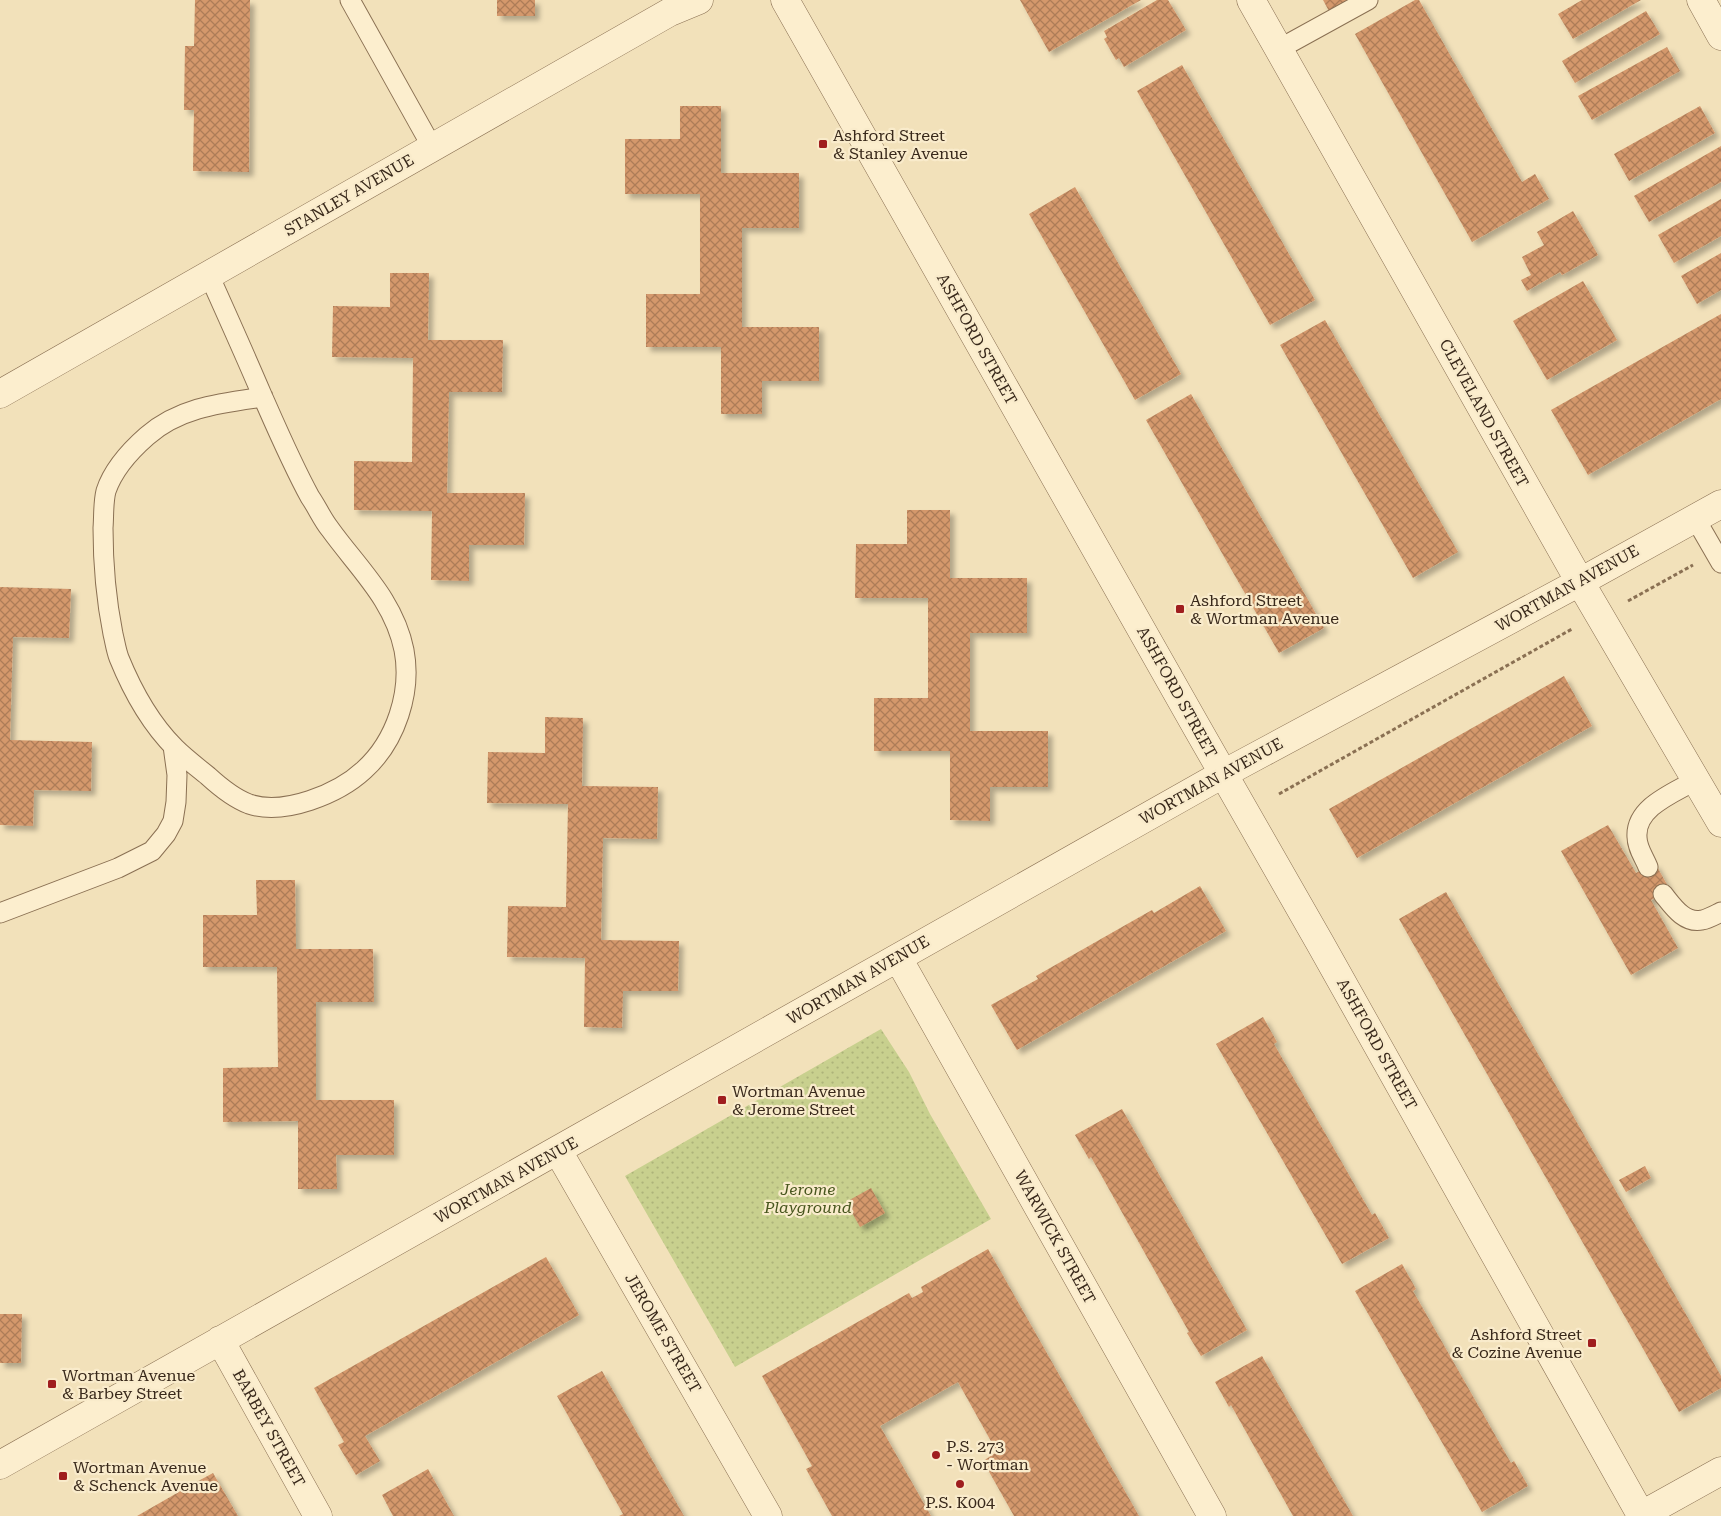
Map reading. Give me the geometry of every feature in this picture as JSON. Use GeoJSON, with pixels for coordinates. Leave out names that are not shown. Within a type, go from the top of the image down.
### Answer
{"type":"FeatureCollection","features":[{"type":"Feature","properties":{"kind":"street","name":"STANLEY AVENUE"},"geometry":{"type":"LineString","coordinates":[[0,394],[670,12],[699,0]]}},
{"type":"Feature","properties":{"kind":"street","name":"ASHFORD STREET"},"geometry":{"type":"LineString","coordinates":[[785,0],[1325,951],[1640,1516]]}},
{"type":"Feature","properties":{"kind":"street","name":"CLEVELAND STREET"},"geometry":{"type":"LineString","coordinates":[[1251,0],[1580,582],[1721,823]]}},
{"type":"Feature","properties":{"kind":"street"},"geometry":{"type":"LineString","coordinates":[[1701,0],[1721,36]]}},
{"type":"Feature","properties":{"kind":"street","name":"WORTMAN AVENUE"},"geometry":{"type":"LineString","coordinates":[[0,1465],[1223,774],[1721,504]]}},
{"type":"Feature","properties":{"kind":"street","name":"WARWICK STREET"},"geometry":{"type":"LineString","coordinates":[[898,958],[1212,1516]]}},
{"type":"Feature","properties":{"kind":"street","name":"JEROME STREET"},"geometry":{"type":"LineString","coordinates":[[558,1151],[768,1516]]}},
{"type":"Feature","properties":{"kind":"street","name":"BARBEY STREET"},"geometry":{"type":"LineString","coordinates":[[220,1340],[318,1516]]}},
{"type":"Feature","properties":{"kind":"street"},"geometry":{"type":"LineString","coordinates":[[1640,1516],[1721,1471]]}},
{"type":"Feature","properties":{"kind":"lane"},"geometry":{"type":"LineString","coordinates":[[350,0],[432,147]]}},
{"type":"Feature","properties":{"kind":"lane"},"geometry":{"type":"LineString","coordinates":[[1279,49],[1368,0]]}},
{"type":"Feature","properties":{"kind":"lane"},"geometry":{"type":"LineString","coordinates":[[209,275],[304,484],[328,527],[380,593],[392,614],[400,634],[404,654],[404,692],[400,716],[380,752],[367,768],[335,790],[300,803],[277,808],[264,808],[248,804],[234,797],[173,746],[152,721],[134,690],[117,654],[104,581],[104,509],[106,490],[114,474],[130,452],[148,434],[188,411],[213,404],[263,397]]}},
{"type":"Feature","properties":{"kind":"lane"},"geometry":{"type":"LineString","coordinates":[[1695,518],[1718,558]]}},
{"type":"Feature","properties":{"kind":"lane"},"geometry":{"type":"LineString","coordinates":[[0,913],[118,868],[152,851],[166,834],[173,821],[177,775],[173,746]]}},
{"type":"Feature","properties":{"kind":"lane"},"geometry":{"type":"LineString","coordinates":[[1648,867],[1638,846],[1638,823],[1652,806],[1696,780]]}},
{"type":"Feature","properties":{"kind":"lane"},"geometry":{"type":"LineString","coordinates":[[1662,894],[1680,914],[1689,918],[1700,921],[1721,912]]}},
{"type":"Feature","properties":{"kind":"path"},"geometry":{"type":"LineString","coordinates":[[1628,601],[1718,558]]}},
{"type":"Feature","properties":{"kind":"path"},"geometry":{"type":"LineString","coordinates":[[1279,794],[1575,628]]}},
{"type":"Feature","properties":{"kind":"green space","name":"Jerome Playground"},"geometry":{"type":"Polygon","coordinates":[[[881,1029],[909,1072],[930,1114],[991,1219],[735,1367],[625,1176],[881,1029]]]}},
{"type":"Feature","properties":{"kind":"building"},"geometry":{"type":"Polygon","coordinates":[[[195,0],[250,0],[249,172],[193,171],[194,110],[184,110],[185,46],[194,46],[195,0]]]}},
{"type":"Feature","properties":{"kind":"building"},"geometry":{"type":"Polygon","coordinates":[[[497,0],[535,0],[535,16],[497,16],[497,0]]]}},
{"type":"Feature","properties":{"kind":"building"},"geometry":{"type":"Polygon","coordinates":[[[1020,0],[1141,0],[1049,52],[1020,0]]]}},
{"type":"Feature","properties":{"kind":"building"},"geometry":{"type":"Polygon","coordinates":[[[1157,0],[1168,0],[1186,30],[1124,67],[1119,58],[1116,60],[1104,39],[1107,37],[1104,31],[1157,0]]]}},
{"type":"Feature","properties":{"kind":"building"},"geometry":{"type":"Polygon","coordinates":[[[1323,0],[1354,0],[1330,13],[1323,0]]]}},
{"type":"Feature","properties":{"kind":"building"},"geometry":{"type":"Polygon","coordinates":[[[1415,0],[1419,0],[1522,182],[1535,174],[1549,199],[1472,242],[1355,34],[1415,0]]]}},
{"type":"Feature","properties":{"kind":"building"},"geometry":{"type":"Polygon","coordinates":[[[1582,0],[1641,0],[1573,39],[1558,14],[1582,0]]]}},
{"type":"Feature","properties":{"kind":"building"},"geometry":{"type":"Polygon","coordinates":[[[1646,11],[1660,34],[1575,83],[1562,61],[1646,11]]]}},
{"type":"Feature","properties":{"kind":"building"},"geometry":{"type":"Polygon","coordinates":[[[1667,47],[1680,71],[1592,120],[1578,96],[1667,47]]]}},
{"type":"Feature","properties":{"kind":"building"},"geometry":{"type":"Polygon","coordinates":[[[1182,65],[1315,300],[1270,325],[1137,91],[1182,65]]]}},
{"type":"Feature","properties":{"kind":"building"},"geometry":{"type":"Polygon","coordinates":[[[680,106],[721,106],[721,173],[799,173],[799,228],[742,228],[742,327],[819,327],[819,381],[762,381],[762,414],[721,414],[721,347],[646,347],[646,294],[700,294],[700,194],[625,194],[625,139],[680,139],[680,106]]]}},
{"type":"Feature","properties":{"kind":"building"},"geometry":{"type":"Polygon","coordinates":[[[1700,106],[1715,133],[1629,181],[1614,154],[1700,106]]]}},
{"type":"Feature","properties":{"kind":"building"},"geometry":{"type":"Polygon","coordinates":[[[1721,146],[1721,182],[1649,222],[1634,196],[1721,146]]]}},
{"type":"Feature","properties":{"kind":"building"},"geometry":{"type":"Polygon","coordinates":[[[1075,187],[1181,374],[1135,400],[1029,214],[1075,187]]]}},
{"type":"Feature","properties":{"kind":"building"},"geometry":{"type":"Polygon","coordinates":[[[1721,199],[1721,236],[1674,263],[1658,235],[1721,199]]]}},
{"type":"Feature","properties":{"kind":"building"},"geometry":{"type":"Polygon","coordinates":[[[1573,211],[1598,255],[1562,275],[1560,272],[1527,291],[1521,280],[1531,275],[1522,257],[1544,245],[1537,232],[1573,211]]]}},
{"type":"Feature","properties":{"kind":"building"},"geometry":{"type":"Polygon","coordinates":[[[1721,253],[1721,290],[1697,304],[1681,276],[1721,253]]]}},
{"type":"Feature","properties":{"kind":"building"},"geometry":{"type":"Polygon","coordinates":[[[390,273],[429,273],[428,340],[503,340],[502,392],[449,392],[447,493],[525,493],[524,545],[469,545],[469,581],[431,580],[432,511],[354,510],[354,461],[412,462],[413,358],[332,357],[333,306],[390,307],[390,273]]]}},
{"type":"Feature","properties":{"kind":"building"},"geometry":{"type":"Polygon","coordinates":[[[1583,281],[1617,340],[1547,380],[1513,321],[1583,281]]]}},
{"type":"Feature","properties":{"kind":"building"},"geometry":{"type":"Polygon","coordinates":[[[1721,314],[1721,399],[1588,475],[1551,410],[1721,314]]]}},
{"type":"Feature","properties":{"kind":"building"},"geometry":{"type":"Polygon","coordinates":[[[1325,320],[1458,552],[1413,578],[1280,345],[1325,320]]]}},
{"type":"Feature","properties":{"kind":"building"},"geometry":{"type":"Polygon","coordinates":[[[1191,394],[1324,628],[1279,653],[1146,420],[1191,394]]]}},
{"type":"Feature","properties":{"kind":"building"},"geometry":{"type":"Polygon","coordinates":[[[907,510],[950,510],[950,578],[1027,578],[1027,633],[970,633],[970,731],[1048,731],[1048,787],[990,787],[990,821],[950,820],[950,751],[874,751],[874,698],[928,698],[928,598],[855,598],[856,544],[907,544],[907,510]]]}},
{"type":"Feature","properties":{"kind":"building"},"geometry":{"type":"Polygon","coordinates":[[[0,587],[71,589],[69,638],[13,637],[10,740],[92,742],[91,791],[34,790],[33,826],[0,825],[0,587]]]}},
{"type":"Feature","properties":{"kind":"building"},"geometry":{"type":"Polygon","coordinates":[[[1564,676],[1592,726],[1357,858],[1329,809],[1564,676]]]}},
{"type":"Feature","properties":{"kind":"building"},"geometry":{"type":"Polygon","coordinates":[[[545,717],[583,718],[582,786],[658,787],[657,839],[603,838],[601,940],[679,941],[678,991],[623,991],[622,1028],[584,1027],[585,958],[507,957],[508,906],[566,907],[568,804],[487,803],[488,752],[545,753],[545,717]]]}},
{"type":"Feature","properties":{"kind":"building"},"geometry":{"type":"Polygon","coordinates":[[[1608,825],[1636,873],[1655,863],[1670,890],[1651,900],[1678,948],[1631,975],[1561,851],[1608,825]]]}},
{"type":"Feature","properties":{"kind":"building"},"geometry":{"type":"Polygon","coordinates":[[[256,880],[295,880],[296,949],[373,949],[374,1002],[316,1002],[316,1100],[394,1100],[394,1155],[336,1155],[337,1189],[298,1189],[298,1121],[223,1122],[223,1068],[278,1067],[277,967],[203,967],[203,915],[257,915],[256,880]]]}},
{"type":"Feature","properties":{"kind":"building"},"geometry":{"type":"Polygon","coordinates":[[[1200,886],[1226,931],[1017,1050],[991,1005],[1038,979],[1036,976],[1129,923],[1152,910],[1154,913],[1200,886]]]}},
{"type":"Feature","properties":{"kind":"building"},"geometry":{"type":"Polygon","coordinates":[[[1446,892],[1721,1376],[1721,1388],[1679,1412],[1399,919],[1446,892]]]}},
{"type":"Feature","properties":{"kind":"building"},"geometry":{"type":"Polygon","coordinates":[[[1263,1017],[1277,1042],[1274,1044],[1372,1215],[1375,1213],[1389,1238],[1342,1264],[1216,1044],[1263,1017]]]}},
{"type":"Feature","properties":{"kind":"building"},"geometry":{"type":"Polygon","coordinates":[[[1122,1109],[1247,1330],[1201,1356],[1091,1157],[1089,1159],[1075,1135],[1122,1109]]]}},
{"type":"Feature","properties":{"kind":"building"},"geometry":{"type":"Polygon","coordinates":[[[1645,1166],[1651,1178],[1626,1192],[1619,1180],[1645,1166]]]}},
{"type":"Feature","properties":{"kind":"building"},"geometry":{"type":"Polygon","coordinates":[[[871,1188],[885,1213],[860,1227],[846,1202],[871,1188]]]}},
{"type":"Feature","properties":{"kind":"building"},"geometry":{"type":"Polygon","coordinates":[[[988,1249],[1139,1516],[1014,1516],[983,1461],[997,1452],[958,1382],[880,1426],[931,1516],[832,1516],[806,1469],[812,1466],[762,1376],[909,1293],[912,1298],[923,1292],[921,1287],[988,1249]]]}},
{"type":"Feature","properties":{"kind":"building"},"geometry":{"type":"Polygon","coordinates":[[[546,1257],[579,1315],[365,1436],[380,1461],[356,1475],[338,1445],[344,1442],[314,1388],[546,1257]]]}},
{"type":"Feature","properties":{"kind":"building"},"geometry":{"type":"Polygon","coordinates":[[[1402,1264],[1416,1289],[1413,1291],[1511,1463],[1514,1461],[1528,1486],[1482,1512],[1355,1291],[1402,1264]]]}},
{"type":"Feature","properties":{"kind":"building"},"geometry":{"type":"Polygon","coordinates":[[[0,1314],[22,1314],[21,1363],[0,1363],[0,1314]]]}},
{"type":"Feature","properties":{"kind":"building"},"geometry":{"type":"Polygon","coordinates":[[[1262,1356],[1353,1516],[1293,1516],[1231,1405],[1229,1407],[1215,1382],[1262,1356]]]}},
{"type":"Feature","properties":{"kind":"building"},"geometry":{"type":"Polygon","coordinates":[[[602,1371],[684,1516],[619,1516],[623,1514],[557,1396],[602,1371]]]}},
{"type":"Feature","properties":{"kind":"building"},"geometry":{"type":"Polygon","coordinates":[[[428,1469],[454,1516],[393,1516],[382,1495],[428,1469]]]}},
{"type":"Feature","properties":{"kind":"building"},"geometry":{"type":"Polygon","coordinates":[[[213,1473],[238,1516],[137,1516],[191,1485],[213,1473]]]}},
{"type":"Feature","properties":{"kind":"place","name":"Ashford Street & Stanley Avenue"},"geometry":{"type":"Point","coordinates":[823,144]}},
{"type":"Feature","properties":{"kind":"place","name":"Ashford Street & Wortman Avenue"},"geometry":{"type":"Point","coordinates":[1180,609]}},
{"type":"Feature","properties":{"kind":"place","name":"Wortman Avenue & Jerome Street"},"geometry":{"type":"Point","coordinates":[722,1100]}},
{"type":"Feature","properties":{"kind":"place","name":"Ashford Street & Cozine Avenue"},"geometry":{"type":"Point","coordinates":[1592,1343]}},
{"type":"Feature","properties":{"kind":"place","name":"Wortman Avenue & Barbey Street"},"geometry":{"type":"Point","coordinates":[52,1384]}},
{"type":"Feature","properties":{"kind":"place","name":"P.S. 273 - Wortman"},"geometry":{"type":"Point","coordinates":[936,1455]}},
{"type":"Feature","properties":{"kind":"place","name":"Wortman Avenue & Schenck Avenue"},"geometry":{"type":"Point","coordinates":[63,1476]}},
{"type":"Feature","properties":{"kind":"place","name":"P.S. K004"},"geometry":{"type":"Point","coordinates":[960,1484]}}]}
